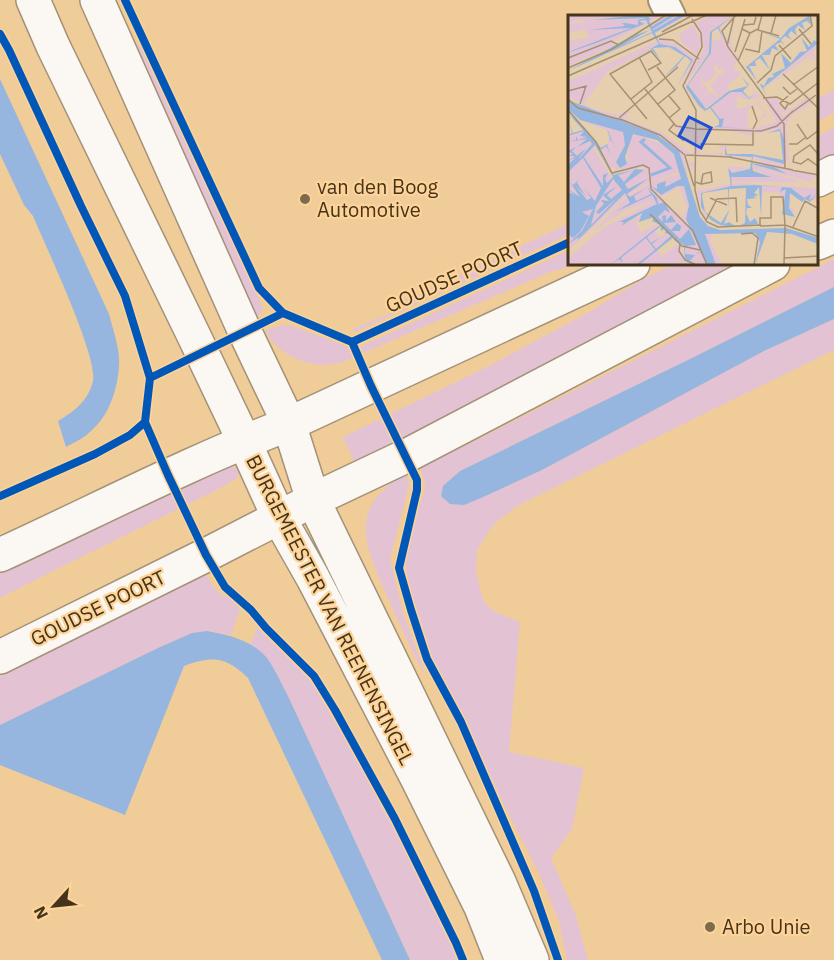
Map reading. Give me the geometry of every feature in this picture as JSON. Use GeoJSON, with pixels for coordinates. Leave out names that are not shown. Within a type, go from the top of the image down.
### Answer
{"type":"FeatureCollection","features":[{"type":"Feature","properties":{"kind":"main road","name":"BURGEMEESTER VAN REENENSINGEL"},"geometry":{"type":"LineString","coordinates":[[33,0],[279,518],[313,578],[417,778],[481,907],[502,960]]}},
{"type":"Feature","properties":{"kind":"main road","name":"BURGEMEESTER VAN REENENSINGEL"},"geometry":{"type":"LineString","coordinates":[[97,0],[245,332],[289,424],[314,500],[499,882],[532,960]]}},
{"type":"Feature","properties":{"kind":"main road"},"geometry":{"type":"LineString","coordinates":[[819,180],[834,172]]}},
{"type":"Feature","properties":{"kind":"main road"},"geometry":{"type":"LineString","coordinates":[[819,243],[834,236]]}},
{"type":"Feature","properties":{"kind":"main road"},"geometry":{"type":"LineString","coordinates":[[0,555],[168,475],[244,441],[289,424],[629,266]]}},
{"type":"Feature","properties":{"kind":"main road","name":"GOUDSE POORT"},"geometry":{"type":"LineString","coordinates":[[0,657],[406,456],[768,266]]}},
{"type":"Feature","properties":{"kind":"street"},"geometry":{"type":"LineString","coordinates":[[663,0],[670,15]]}},
{"type":"Feature","properties":{"kind":"shaded area"},"geometry":{"type":"Polygon","coordinates":[[[0,0],[834,0],[834,960],[0,960],[0,0]]]}},
{"type":"Feature","properties":{"kind":"shaded area"},"geometry":{"type":"Polygon","coordinates":[[[138,45],[263,308],[259,316],[256,315],[136,54],[138,45]]]}},
{"type":"Feature","properties":{"kind":"shaded area"},"geometry":{"type":"Polygon","coordinates":[[[834,90],[834,113],[819,120],[819,98],[834,90]]]}},
{"type":"Feature","properties":{"kind":"shaded area"},"geometry":{"type":"Polygon","coordinates":[[[834,128],[834,156],[819,163],[819,136],[834,128]]]}},
{"type":"Feature","properties":{"kind":"shaded area"},"geometry":{"type":"Polygon","coordinates":[[[568,224],[568,235],[355,332],[353,329],[403,308],[401,302],[568,224]]]}},
{"type":"Feature","properties":{"kind":"shaded area"},"geometry":{"type":"Polygon","coordinates":[[[568,251],[568,266],[571,266],[548,273],[363,353],[360,347],[568,251]]]}},
{"type":"Feature","properties":{"kind":"shaded area"},"geometry":{"type":"Polygon","coordinates":[[[834,259],[834,287],[460,471],[443,486],[480,498],[542,470],[764,351],[834,319],[834,350],[517,506],[494,524],[477,550],[476,571],[483,600],[493,611],[520,622],[509,752],[584,768],[572,829],[551,858],[575,913],[588,960],[567,960],[559,921],[537,869],[453,705],[424,641],[406,570],[405,556],[408,538],[426,487],[421,468],[834,259]]]}},
{"type":"Feature","properties":{"kind":"shaded area"},"geometry":{"type":"Polygon","coordinates":[[[670,266],[729,266],[665,308],[354,461],[343,437],[491,365],[582,316],[670,266]]]}},
{"type":"Feature","properties":{"kind":"shaded area"},"geometry":{"type":"Polygon","coordinates":[[[283,325],[292,326],[344,345],[349,349],[352,358],[328,365],[315,364],[291,356],[272,340],[265,330],[283,325]]]}},
{"type":"Feature","properties":{"kind":"shaded area"},"geometry":{"type":"Polygon","coordinates":[[[229,467],[240,468],[237,478],[217,490],[0,598],[0,572],[211,472],[229,467]]]}},
{"type":"Feature","properties":{"kind":"shaded area"},"geometry":{"type":"Polygon","coordinates":[[[406,473],[409,485],[390,559],[403,613],[424,669],[422,671],[395,615],[367,543],[368,514],[375,500],[387,486],[406,473]]]}},
{"type":"Feature","properties":{"kind":"shaded area"},"geometry":{"type":"Polygon","coordinates":[[[205,572],[213,586],[240,609],[231,635],[207,631],[192,633],[0,725],[0,676],[205,572]]]}},
{"type":"Feature","properties":{"kind":"shaded area"},"geometry":{"type":"Polygon","coordinates":[[[258,626],[310,680],[317,691],[400,840],[458,960],[410,960],[288,696],[268,661],[250,645],[258,626]]]}},
{"type":"Feature","properties":{"kind":"water"},"geometry":{"type":"Polygon","coordinates":[[[0,79],[109,314],[117,346],[119,359],[115,391],[104,416],[90,432],[66,447],[58,421],[75,409],[88,394],[93,381],[92,368],[79,325],[59,274],[33,216],[24,205],[0,154],[0,79]]]}},
{"type":"Feature","properties":{"kind":"water"},"geometry":{"type":"Polygon","coordinates":[[[834,287],[834,319],[764,351],[542,470],[481,498],[464,505],[450,504],[441,496],[443,486],[460,471],[834,287]]]}},
{"type":"Feature","properties":{"kind":"water"},"geometry":{"type":"Polygon","coordinates":[[[207,631],[247,643],[261,652],[270,662],[288,696],[410,960],[382,960],[248,678],[226,662],[211,659],[184,666],[125,815],[0,765],[0,725],[158,648],[192,633],[207,631]]]}},
{"type":"Feature","properties":{"kind":"cycle path"},"geometry":{"type":"LineString","coordinates":[[125,0],[259,288],[283,313],[352,342],[417,480],[417,490],[399,568],[411,610],[427,659],[461,722],[534,891],[558,960]]}},
{"type":"Feature","properties":{"kind":"cycle path"},"geometry":{"type":"LineString","coordinates":[[0,34],[125,296],[150,378],[145,422],[206,555],[225,587],[251,610],[314,676],[395,819],[463,960]]}},
{"type":"Feature","properties":{"kind":"cycle path"},"geometry":{"type":"LineString","coordinates":[[352,342],[568,243]]}},
{"type":"Feature","properties":{"kind":"cycle path"},"geometry":{"type":"LineString","coordinates":[[150,378],[283,313]]}},
{"type":"Feature","properties":{"kind":"cycle path"},"geometry":{"type":"LineString","coordinates":[[0,496],[95,454],[130,435],[145,422]]}},
{"type":"Feature","properties":{"kind":"place","name":"van den Boog Automotive"},"geometry":{"type":"Point","coordinates":[305,199]}},
{"type":"Feature","properties":{"kind":"place","name":"Arbo Unie"},"geometry":{"type":"Point","coordinates":[710,927]}}]}
